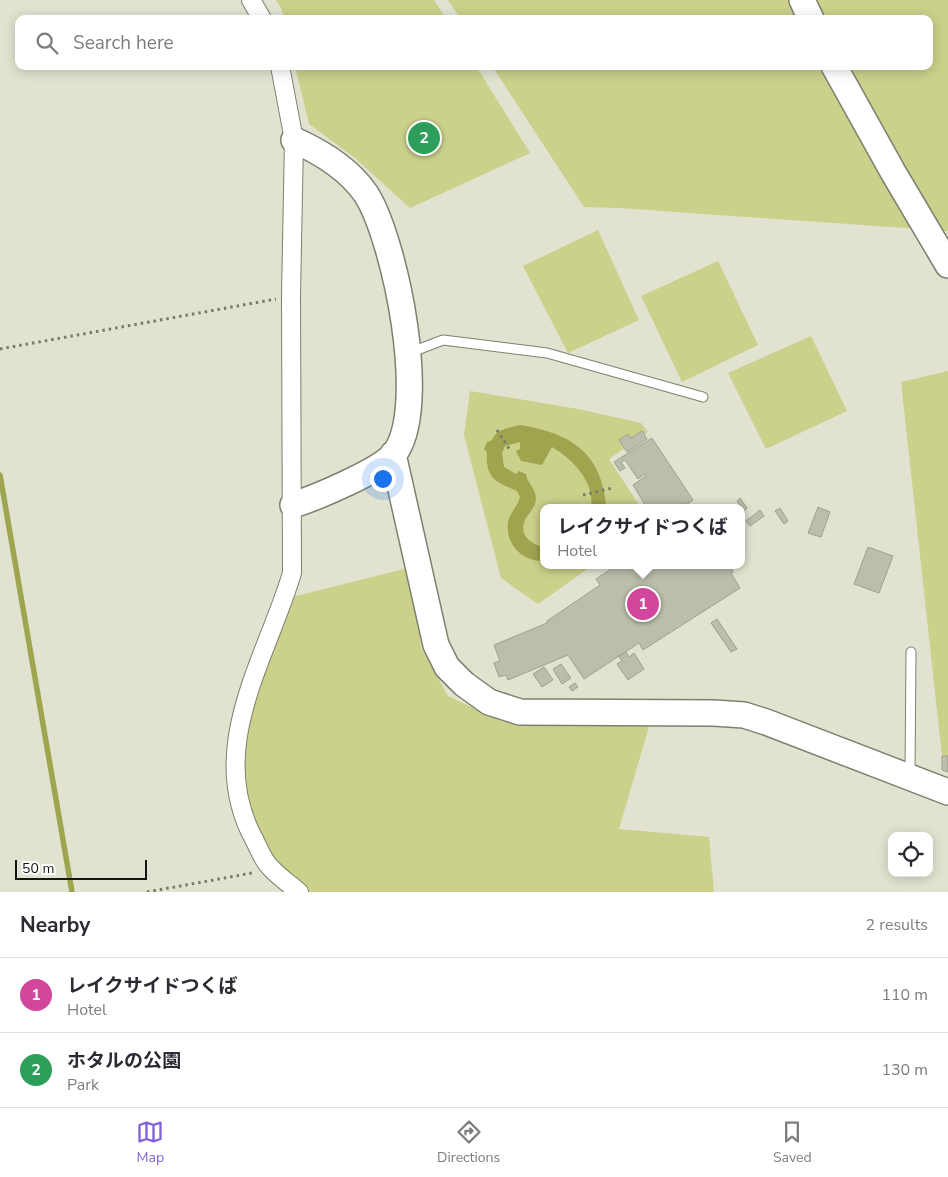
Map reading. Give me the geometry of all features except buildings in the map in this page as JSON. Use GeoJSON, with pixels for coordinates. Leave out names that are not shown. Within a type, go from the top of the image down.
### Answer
{"type":"FeatureCollection","features":[{"type":"Feature","properties":{"kind":"street"},"geometry":{"type":"LineString","coordinates":[[251,0],[260,15]]}},
{"type":"Feature","properties":{"kind":"street"},"geometry":{"type":"LineString","coordinates":[[802,0],[809,15]]}},
{"type":"Feature","properties":{"kind":"street"},"geometry":{"type":"LineString","coordinates":[[281,70],[294,140],[291,296],[292,572],[283,603],[243,703],[236,738],[237,783],[244,821],[269,867],[299,892]]}},
{"type":"Feature","properties":{"kind":"street"},"geometry":{"type":"LineString","coordinates":[[836,70],[874,139],[948,265]]}},
{"type":"Feature","properties":{"kind":"street"},"geometry":{"type":"LineString","coordinates":[[293,505],[314,498],[368,471],[393,454],[404,433],[409,388],[409,354],[397,284],[378,217],[366,194],[354,179],[318,150],[294,140]]}},
{"type":"Feature","properties":{"kind":"street"},"geometry":{"type":"LineString","coordinates":[[393,454],[436,645],[447,667],[464,684],[489,702],[520,712],[714,713],[744,715],[948,792]]}},
{"type":"Feature","properties":{"kind":"lane"},"geometry":{"type":"LineString","coordinates":[[409,354],[443,340],[529,350],[547,353],[703,398]]}},
{"type":"Feature","properties":{"kind":"lane"},"geometry":{"type":"LineString","coordinates":[[910,777],[911,652]]}},
{"type":"Feature","properties":{"kind":"path"},"geometry":{"type":"LineString","coordinates":[[0,348],[291,296]]}},
{"type":"Feature","properties":{"kind":"path"},"geometry":{"type":"LineString","coordinates":[[498,432],[510,448]]}},
{"type":"Feature","properties":{"kind":"path"},"geometry":{"type":"LineString","coordinates":[[583,495],[613,488]]}},
{"type":"Feature","properties":{"kind":"path"},"geometry":{"type":"LineString","coordinates":[[147,892],[257,872],[269,867]]}},
{"type":"Feature","properties":{"kind":"shaded area"},"geometry":{"type":"Polygon","coordinates":[[[276,0],[434,0],[443,15],[283,15],[276,0]]]}},
{"type":"Feature","properties":{"kind":"shaded area"},"geometry":{"type":"Polygon","coordinates":[[[448,0],[948,0],[948,231],[584,207],[495,70],[933,70],[933,15],[458,15],[448,0]]]}},
{"type":"Feature","properties":{"kind":"shaded area"},"geometry":{"type":"Polygon","coordinates":[[[296,70],[478,70],[530,153],[410,208],[355,158],[309,124],[296,70]]]}},
{"type":"Feature","properties":{"kind":"shaded area"},"geometry":{"type":"Polygon","coordinates":[[[598,230],[639,320],[568,353],[523,266],[598,230]]]}},
{"type":"Feature","properties":{"kind":"shaded area"},"geometry":{"type":"Polygon","coordinates":[[[718,261],[758,345],[682,382],[641,296],[718,261]]]}},
{"type":"Feature","properties":{"kind":"shaded area"},"geometry":{"type":"Polygon","coordinates":[[[811,336],[847,411],[766,449],[728,373],[811,336]]]}},
{"type":"Feature","properties":{"kind":"shaded area"},"geometry":{"type":"Polygon","coordinates":[[[948,371],[948,756],[942,756],[901,382],[948,371]]]}},
{"type":"Feature","properties":{"kind":"shaded area"},"geometry":{"type":"Polygon","coordinates":[[[470,391],[578,409],[641,423],[648,432],[609,459],[638,504],[540,504],[540,569],[587,569],[538,604],[501,578],[464,435],[470,391]]]}},
{"type":"Feature","properties":{"kind":"shaded area"},"geometry":{"type":"Polygon","coordinates":[[[520,425],[553,433],[567,440],[580,448],[590,458],[603,486],[606,504],[591,504],[586,480],[574,464],[560,452],[552,447],[542,465],[521,461],[516,451],[520,449],[520,442],[505,446],[502,453],[504,467],[516,474],[519,471],[526,474],[535,492],[536,503],[525,520],[523,528],[528,540],[540,546],[540,561],[529,559],[523,555],[509,538],[508,522],[520,497],[517,491],[493,478],[488,468],[487,452],[484,449],[487,442],[499,432],[520,425]]]}},
{"type":"Feature","properties":{"kind":"shaded area"},"geometry":{"type":"Polygon","coordinates":[[[408,568],[422,650],[448,696],[503,722],[650,723],[619,829],[709,837],[714,892],[307,892],[278,866],[251,818],[245,786],[243,752],[249,710],[292,597],[408,568]]]}},
{"type":"Feature","properties":{"kind":"waterway"},"geometry":{"type":"LineString","coordinates":[[0,475],[72,892]]}},
{"type":"Feature","properties":{"kind":"place","name":"ホタルの公園"},"geometry":{"type":"Point","coordinates":[424,138]}},
{"type":"Feature","properties":{"kind":"place","name":"レイクサイドつくば"},"geometry":{"type":"Point","coordinates":[643,604]}}]}
